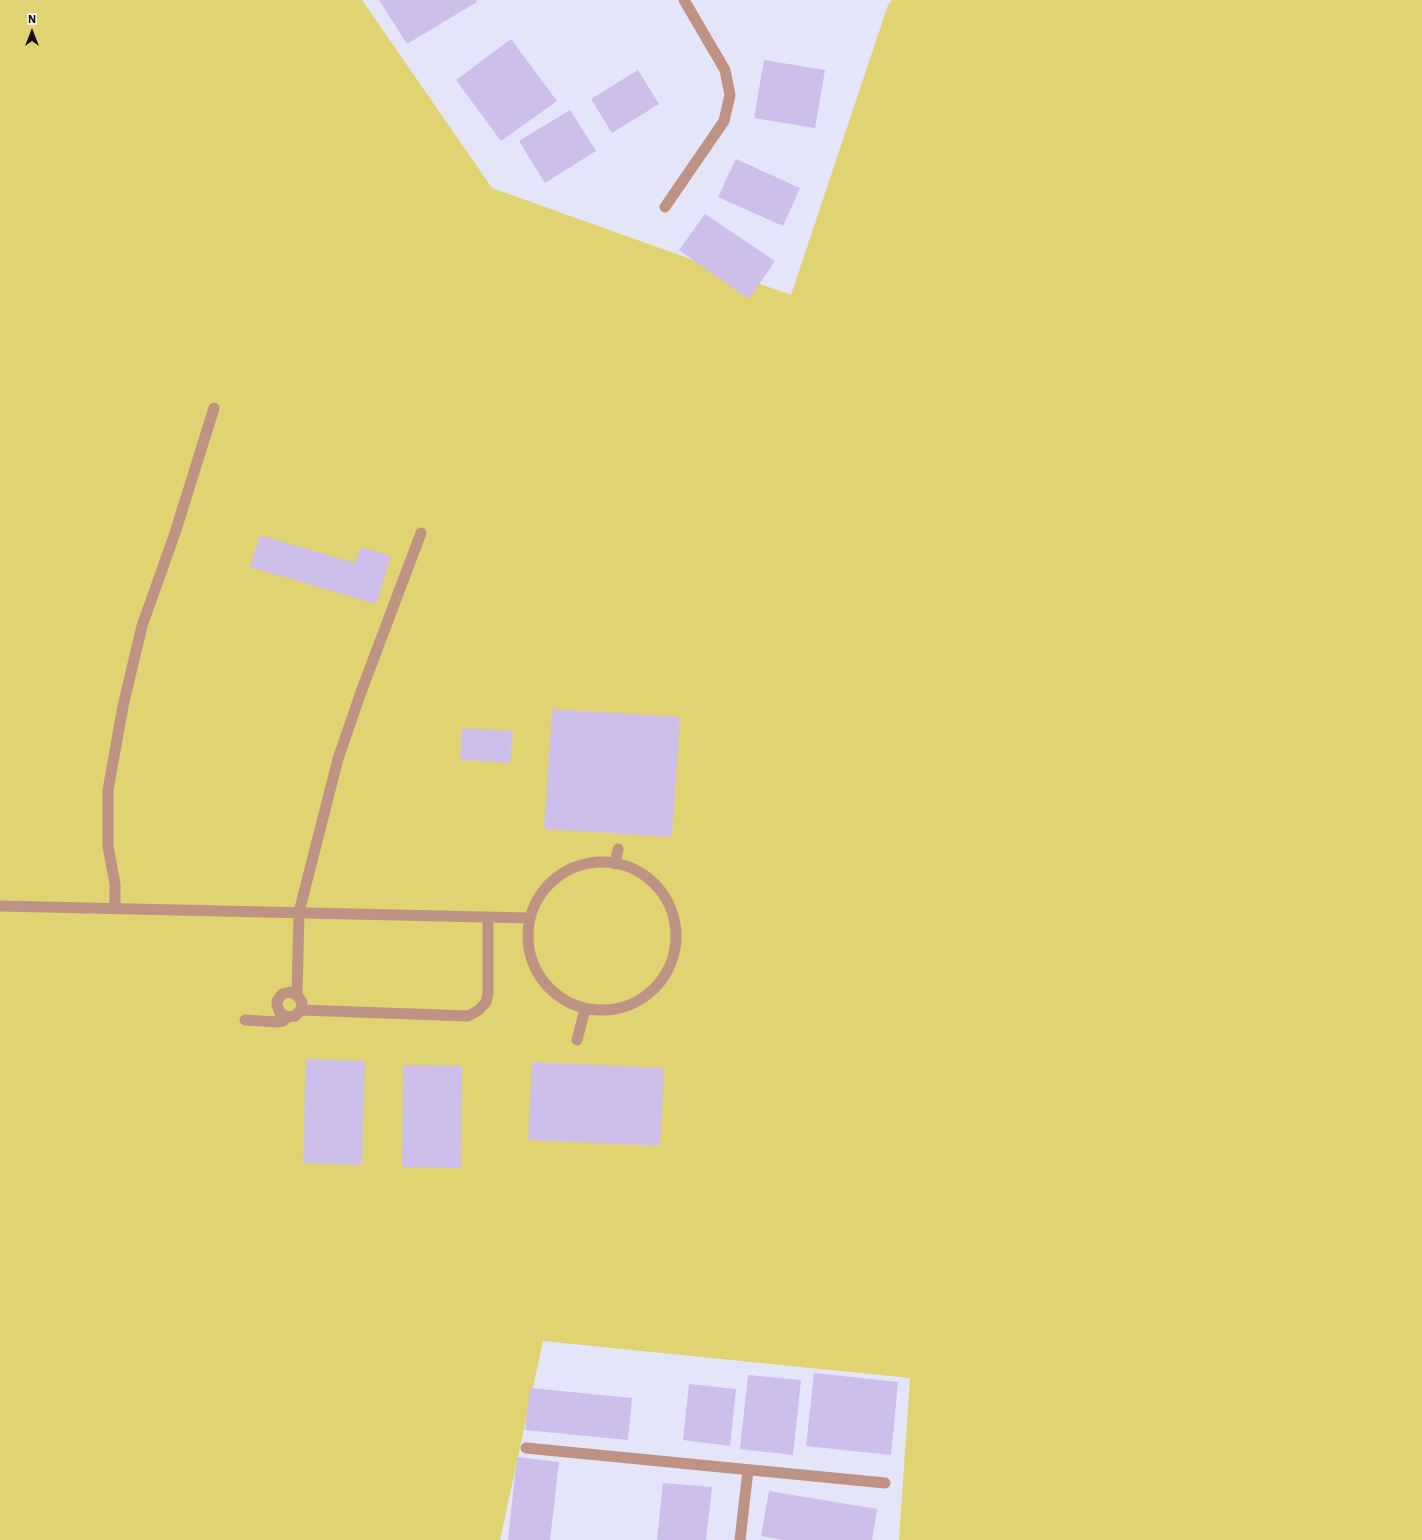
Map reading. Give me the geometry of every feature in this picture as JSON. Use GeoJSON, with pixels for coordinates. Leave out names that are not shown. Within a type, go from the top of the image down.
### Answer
{"type":"FeatureCollection","features":[{"type":"Feature","properties":{"kind":"street"},"geometry":{"type":"LineString","coordinates":[[665,207],[724,121],[730,94],[725,70],[684,0]]}},
{"type":"Feature","properties":{"kind":"street"},"geometry":{"type":"LineString","coordinates":[[115,909],[115,884],[108,846],[108,790],[123,706],[142,626],[175,534],[214,408]]}},
{"type":"Feature","properties":{"kind":"street"},"geometry":{"type":"LineString","coordinates":[[297,995],[299,912],[338,758],[361,692],[422,532]]}},
{"type":"Feature","properties":{"kind":"street"},"geometry":{"type":"LineString","coordinates":[[615,864],[618,849]]}},
{"type":"Feature","properties":{"kind":"street"},"geometry":{"type":"LineString","coordinates":[[605,862],[630,867],[652,880],[668,900],[676,924],[675,950],[667,972],[652,991],[639,1000],[632,1004],[609,1010],[586,1009],[563,1000],[545,985],[532,965],[527,942],[529,918],[539,894],[557,876],[579,864],[605,862]]}},
{"type":"Feature","properties":{"kind":"street"},"geometry":{"type":"LineString","coordinates":[[0,906],[529,918]]}},
{"type":"Feature","properties":{"kind":"street"},"geometry":{"type":"LineString","coordinates":[[301,1010],[468,1016],[479,1010],[486,1002],[488,993],[488,917]]}},
{"type":"Feature","properties":{"kind":"street"},"geometry":{"type":"LineString","coordinates":[[285,992],[290,992],[297,995],[302,1002],[301,1010],[295,1016],[282,1016],[277,1009],[277,1001],[285,992]]}},
{"type":"Feature","properties":{"kind":"street"},"geometry":{"type":"LineString","coordinates":[[577,1040],[586,1009]]}},
{"type":"Feature","properties":{"kind":"street"},"geometry":{"type":"LineString","coordinates":[[245,1020],[277,1022],[283,1021],[287,1017]]}},
{"type":"Feature","properties":{"kind":"street"},"geometry":{"type":"LineString","coordinates":[[526,1448],[885,1483]]}},
{"type":"Feature","properties":{"kind":"street"},"geometry":{"type":"LineString","coordinates":[[740,1540],[748,1470]]}},
{"type":"Feature","properties":{"kind":"shaded area"},"geometry":{"type":"Polygon","coordinates":[[[0,0],[362,0],[492,188],[791,295],[888,5],[892,0],[1422,0],[1422,1540],[899,1540],[910,1378],[543,1341],[500,1540],[0,1540],[0,0]]]}},
{"type":"Feature","properties":{"kind":"building"},"geometry":{"type":"Polygon","coordinates":[[[379,0],[476,0],[477,2],[407,44],[379,0]]]}},
{"type":"Feature","properties":{"kind":"building"},"geometry":{"type":"Polygon","coordinates":[[[511,39],[557,101],[501,141],[456,80],[511,39]]]}},
{"type":"Feature","properties":{"kind":"building"},"geometry":{"type":"Polygon","coordinates":[[[764,60],[825,70],[815,128],[754,118],[764,60]]]}},
{"type":"Feature","properties":{"kind":"building"},"geometry":{"type":"Polygon","coordinates":[[[638,70],[659,104],[612,133],[591,99],[638,70]]]}},
{"type":"Feature","properties":{"kind":"building"},"geometry":{"type":"Polygon","coordinates":[[[570,110],[596,151],[545,183],[519,141],[570,110]]]}},
{"type":"Feature","properties":{"kind":"building"},"geometry":{"type":"Polygon","coordinates":[[[736,159],[800,188],[783,226],[718,197],[736,159]]]}},
{"type":"Feature","properties":{"kind":"building"},"geometry":{"type":"Polygon","coordinates":[[[705,214],[775,261],[749,299],[679,250],[705,214]]]}},
{"type":"Feature","properties":{"kind":"building"},"geometry":{"type":"Polygon","coordinates":[[[260,535],[355,563],[361,547],[391,556],[376,604],[250,567],[260,535]]]}},
{"type":"Feature","properties":{"kind":"building"},"geometry":{"type":"Polygon","coordinates":[[[552,709],[680,717],[672,837],[544,829],[552,709]]]}},
{"type":"Feature","properties":{"kind":"building"},"geometry":{"type":"Polygon","coordinates":[[[462,728],[513,731],[510,763],[460,760],[462,728]]]}},
{"type":"Feature","properties":{"kind":"building"},"geometry":{"type":"Polygon","coordinates":[[[306,1059],[365,1061],[362,1165],[303,1163],[306,1059]]]}},
{"type":"Feature","properties":{"kind":"building"},"geometry":{"type":"Polygon","coordinates":[[[532,1062],[664,1068],[660,1146],[528,1140],[532,1062]]]}},
{"type":"Feature","properties":{"kind":"building"},"geometry":{"type":"Polygon","coordinates":[[[403,1065],[462,1066],[461,1168],[402,1167],[403,1065]]]}},
{"type":"Feature","properties":{"kind":"building"},"geometry":{"type":"Polygon","coordinates":[[[814,1373],[898,1382],[891,1455],[806,1446],[814,1373]]]}},
{"type":"Feature","properties":{"kind":"building"},"geometry":{"type":"Polygon","coordinates":[[[748,1375],[801,1380],[793,1455],[740,1449],[748,1375]]]}},
{"type":"Feature","properties":{"kind":"building"},"geometry":{"type":"Polygon","coordinates":[[[689,1384],[736,1389],[730,1446],[683,1440],[689,1384]]]}},
{"type":"Feature","properties":{"kind":"building"},"geometry":{"type":"Polygon","coordinates":[[[530,1388],[632,1398],[628,1440],[525,1430],[530,1388]]]}},
{"type":"Feature","properties":{"kind":"building"},"geometry":{"type":"Polygon","coordinates":[[[517,1457],[559,1462],[550,1540],[508,1540],[517,1457]]]}},
{"type":"Feature","properties":{"kind":"building"},"geometry":{"type":"Polygon","coordinates":[[[663,1483],[712,1487],[706,1540],[657,1540],[663,1483]]]}},
{"type":"Feature","properties":{"kind":"building"},"geometry":{"type":"Polygon","coordinates":[[[769,1491],[877,1509],[872,1540],[783,1540],[761,1536],[769,1491]]]}}]}
